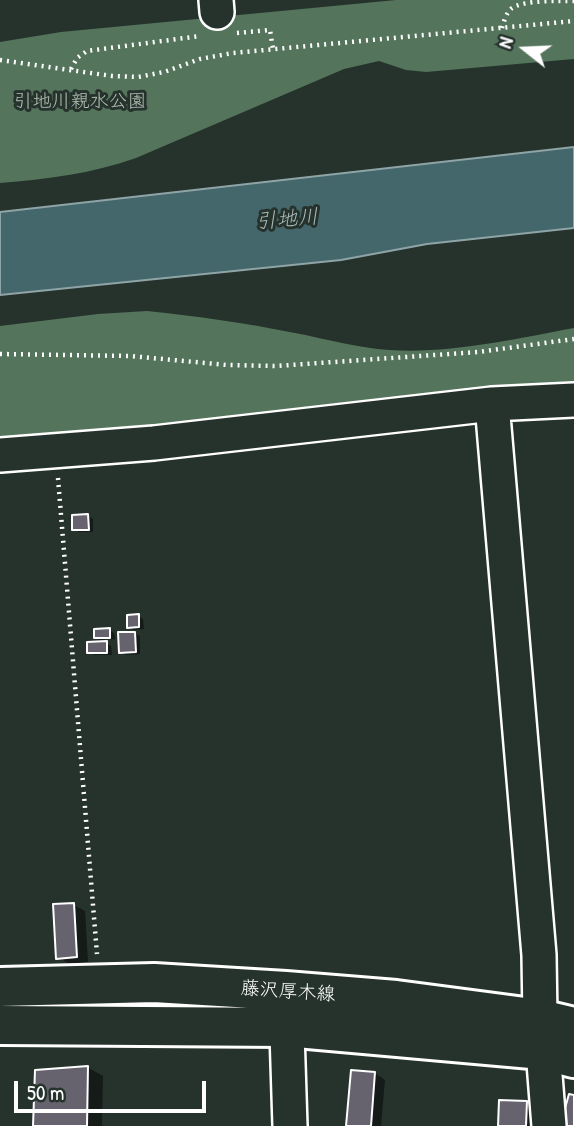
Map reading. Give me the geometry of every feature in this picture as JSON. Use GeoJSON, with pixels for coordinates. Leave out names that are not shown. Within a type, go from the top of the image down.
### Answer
{"type":"FeatureCollection","features":[{"type":"Feature","properties":{"kind":"main road","name":"藤沢厚木線"},"geometry":{"type":"LineString","coordinates":[[0,987],[154,983],[286,1009],[558,1039]]}},
{"type":"Feature","properties":{"kind":"main road","name":"藤沢厚木線"},"geometry":{"type":"LineString","coordinates":[[0,1025],[286,1009]]}},
{"type":"Feature","properties":{"kind":"street"},"geometry":{"type":"LineString","coordinates":[[0,455],[154,443],[492,404],[574,400]]}},
{"type":"Feature","properties":{"kind":"street"},"geometry":{"type":"LineString","coordinates":[[492,404],[539,955],[558,1039],[549,1126]]}},
{"type":"Feature","properties":{"kind":"street"},"geometry":{"type":"LineString","coordinates":[[286,1009],[289,1126]]}},
{"type":"Feature","properties":{"kind":"path"},"geometry":{"type":"LineString","coordinates":[[502,28],[513,7],[574,1]]}},
{"type":"Feature","properties":{"kind":"path"},"geometry":{"type":"LineString","coordinates":[[71,69],[77,58],[88,51],[217,20],[270,30],[272,49]]}},
{"type":"Feature","properties":{"kind":"path"},"geometry":{"type":"LineString","coordinates":[[0,60],[112,76],[138,77],[164,72],[201,59],[272,49],[574,21]]}},
{"type":"Feature","properties":{"kind":"path"},"geometry":{"type":"LineString","coordinates":[[0,354],[130,356],[227,365],[276,366],[478,352],[574,339]]}},
{"type":"Feature","properties":{"kind":"path"},"geometry":{"type":"LineString","coordinates":[[55,449],[99,984]]}},
{"type":"Feature","properties":{"kind":"green space","name":"引地川親水公園"},"geometry":{"type":"Polygon","coordinates":[[[396,0],[574,0],[574,59],[426,72],[406,70],[379,61],[344,69],[119,164],[69,175],[0,183],[0,42],[61,32],[396,0]]]}},
{"type":"Feature","properties":{"kind":"green space"},"geometry":{"type":"Polygon","coordinates":[[[147,311],[239,323],[354,345],[412,351],[458,348],[574,328],[574,399],[0,446],[0,326],[147,311]]]}},
{"type":"Feature","properties":{"kind":"water","name":"引地川"},"geometry":{"type":"Polygon","coordinates":[[[574,147],[574,228],[427,244],[341,260],[0,295],[0,212],[574,147]]]}},
{"type":"Feature","properties":{"kind":"building"},"geometry":{"type":"Polygon","coordinates":[[[88,514],[89,530],[72,530],[72,515],[88,514]]]}},
{"type":"Feature","properties":{"kind":"building"},"geometry":{"type":"Polygon","coordinates":[[[139,614],[139,627],[127,628],[127,615],[139,614]]]}},
{"type":"Feature","properties":{"kind":"building"},"geometry":{"type":"Polygon","coordinates":[[[110,628],[110,638],[94,638],[94,629],[110,628]]]}},
{"type":"Feature","properties":{"kind":"building"},"geometry":{"type":"Polygon","coordinates":[[[118,632],[135,632],[136,652],[119,653],[118,632]]]}},
{"type":"Feature","properties":{"kind":"building"},"geometry":{"type":"Polygon","coordinates":[[[107,641],[107,653],[87,653],[87,642],[107,641]]]}},
{"type":"Feature","properties":{"kind":"building"},"geometry":{"type":"Polygon","coordinates":[[[74,903],[77,957],[56,959],[53,904],[74,903]]]}},
{"type":"Feature","properties":{"kind":"building"},"geometry":{"type":"Polygon","coordinates":[[[88,1066],[87,1126],[33,1126],[35,1070],[88,1066]]]}},
{"type":"Feature","properties":{"kind":"building"},"geometry":{"type":"Polygon","coordinates":[[[351,1070],[375,1072],[371,1126],[346,1126],[351,1070]]]}},
{"type":"Feature","properties":{"kind":"building"},"geometry":{"type":"Polygon","coordinates":[[[569,1094],[574,1095],[574,1126],[560,1126],[569,1094]]]}},
{"type":"Feature","properties":{"kind":"building"},"geometry":{"type":"Polygon","coordinates":[[[499,1100],[527,1101],[526,1126],[498,1126],[499,1100]]]}}]}
